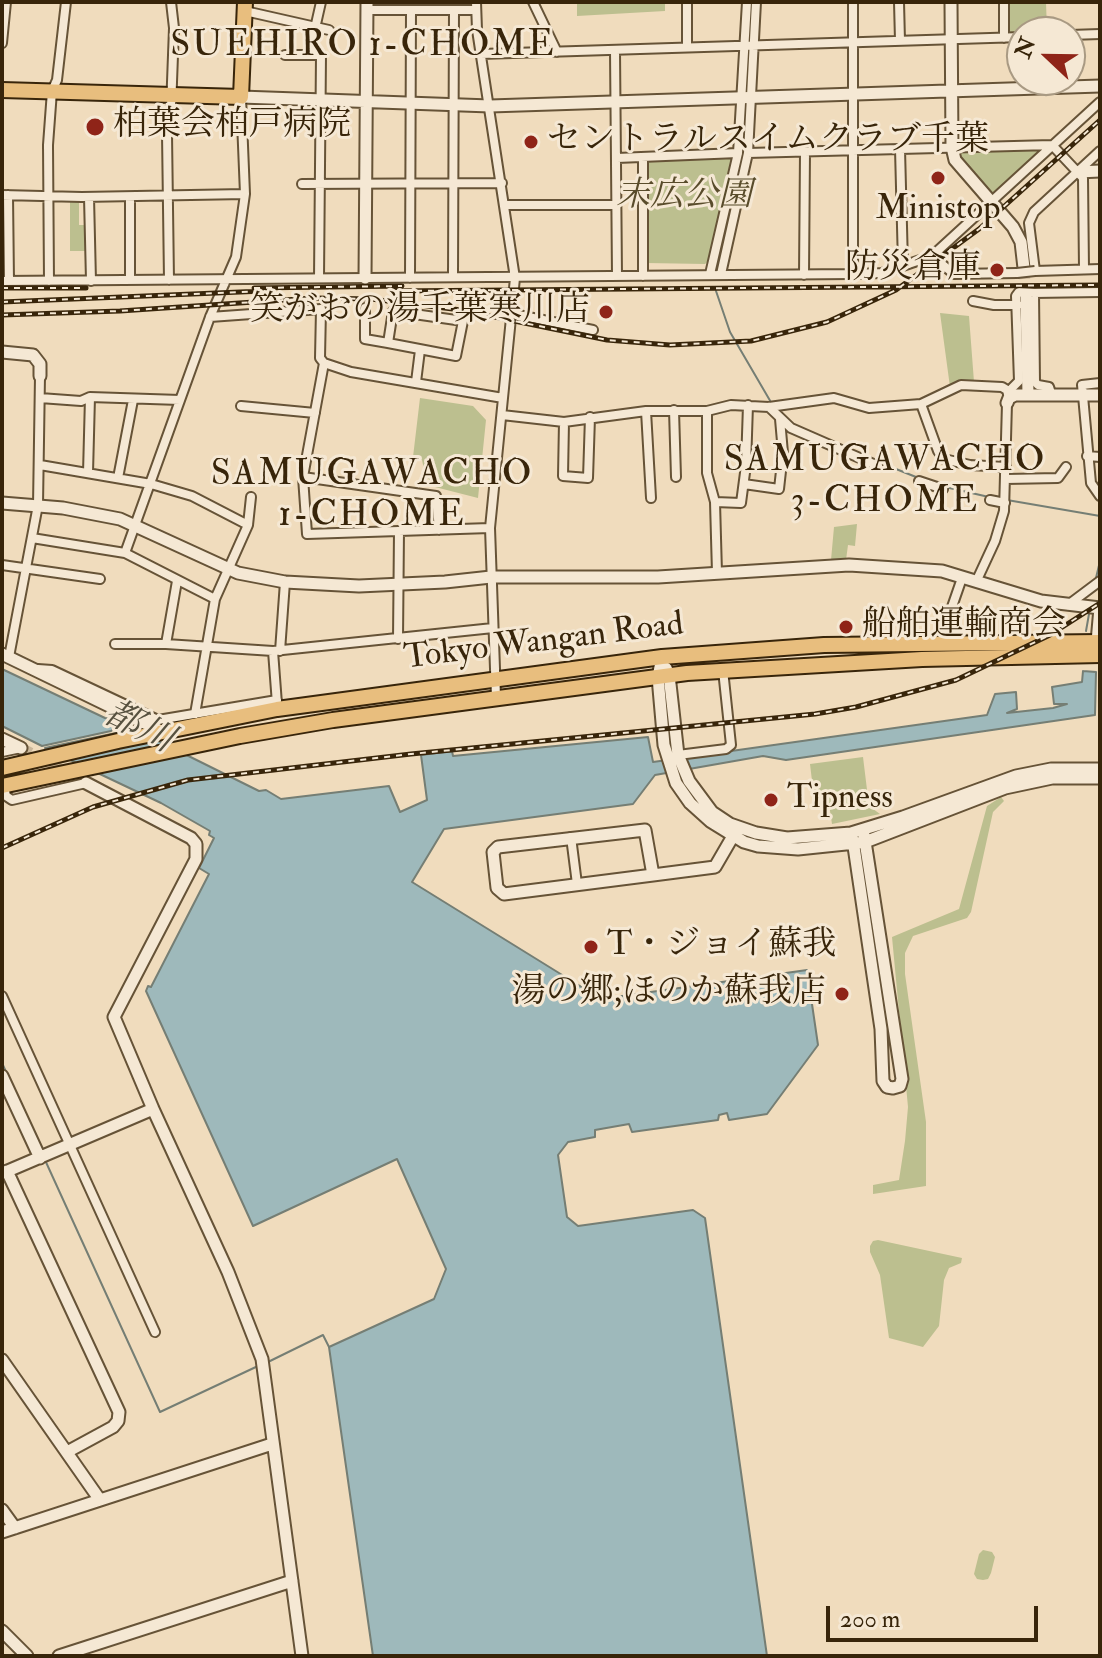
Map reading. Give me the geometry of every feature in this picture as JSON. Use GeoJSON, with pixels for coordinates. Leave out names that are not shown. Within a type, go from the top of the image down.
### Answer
{"type":"FeatureCollection","features":[{"type":"Feature","properties":{"kind":"main road"},"geometry":{"type":"LineString","coordinates":[[2,90],[241,97],[245,6]]}},
{"type":"Feature","properties":{"kind":"main road","name":"Tokyo Wangan Road"},"geometry":{"type":"LineString","coordinates":[[2,768],[277,705],[662,657],[824,645],[1099,646]]}},
{"type":"Feature","properties":{"kind":"main road","name":"Tokyo Wangan Road"},"geometry":{"type":"LineString","coordinates":[[3,786],[85,776],[177,749],[458,701],[723,669],[1099,646]]}},
{"type":"Feature","properties":{"kind":"main road"},"geometry":{"type":"LineString","coordinates":[[156,733],[184,739],[231,728],[398,703],[458,701]]}},
{"type":"Feature","properties":{"kind":"street"},"geometry":{"type":"LineString","coordinates":[[2,43],[6,2]]}},
{"type":"Feature","properties":{"kind":"street"},"geometry":{"type":"LineString","coordinates":[[49,281],[48,145],[52,91],[57,80],[66,2]]}},
{"type":"Feature","properties":{"kind":"street"},"geometry":{"type":"LineString","coordinates":[[169,280],[167,134],[174,28],[171,2]]}},
{"type":"Feature","properties":{"kind":"street"},"geometry":{"type":"LineString","coordinates":[[309,55],[321,2]]}},
{"type":"Feature","properties":{"kind":"street"},"geometry":{"type":"LineString","coordinates":[[533,2],[557,52]]}},
{"type":"Feature","properties":{"kind":"street"},"geometry":{"type":"LineString","coordinates":[[687,2],[687,47]]}},
{"type":"Feature","properties":{"kind":"street"},"geometry":{"type":"LineString","coordinates":[[721,274],[748,153],[747,2]]}},
{"type":"Feature","properties":{"kind":"street"},"geometry":{"type":"LineString","coordinates":[[749,45],[756,2]]}},
{"type":"Feature","properties":{"kind":"street"},"geometry":{"type":"LineString","coordinates":[[853,2],[853,274]]}},
{"type":"Feature","properties":{"kind":"street"},"geometry":{"type":"LineString","coordinates":[[899,2],[900,41]]}},
{"type":"Feature","properties":{"kind":"street"},"geometry":{"type":"LineString","coordinates":[[951,2],[952,147],[959,167],[1018,235],[1025,271]]}},
{"type":"Feature","properties":{"kind":"street"},"geometry":{"type":"LineString","coordinates":[[481,54],[1004,38],[1004,2]]}},
{"type":"Feature","properties":{"kind":"street"},"geometry":{"type":"LineString","coordinates":[[245,6],[329,30]]}},
{"type":"Feature","properties":{"kind":"street"},"geometry":{"type":"LineString","coordinates":[[365,278],[367,6],[411,10],[430,6],[454,10],[476,6],[515,278],[490,528],[496,697]]}},
{"type":"Feature","properties":{"kind":"street"},"geometry":{"type":"LineString","coordinates":[[410,278],[411,10]]}},
{"type":"Feature","properties":{"kind":"street"},"geometry":{"type":"LineString","coordinates":[[453,277],[454,10]]}},
{"type":"Feature","properties":{"kind":"street"},"geometry":{"type":"LineString","coordinates":[[615,51],[617,276]]}},
{"type":"Feature","properties":{"kind":"street"},"geometry":{"type":"LineString","coordinates":[[285,55],[321,55],[319,278]]}},
{"type":"Feature","properties":{"kind":"street"},"geometry":{"type":"LineString","coordinates":[[125,553],[240,242],[245,194],[241,97],[490,106],[1100,86]]}},
{"type":"Feature","properties":{"kind":"street"},"geometry":{"type":"LineString","coordinates":[[710,274],[738,153],[747,98]]}},
{"type":"Feature","properties":{"kind":"street"},"geometry":{"type":"LineString","coordinates":[[245,194],[130,197],[5,195],[6,281],[882,273],[932,256],[1100,102]]}},
{"type":"Feature","properties":{"kind":"street"},"geometry":{"type":"LineString","coordinates":[[748,153],[1052,145],[1083,178],[1084,269]]}},
{"type":"Feature","properties":{"kind":"street"},"geometry":{"type":"LineString","coordinates":[[900,149],[903,265]]}},
{"type":"Feature","properties":{"kind":"street"},"geometry":{"type":"LineString","coordinates":[[1025,271],[1029,223],[1034,212],[1100,151]]}},
{"type":"Feature","properties":{"kind":"street"},"geometry":{"type":"LineString","coordinates":[[804,275],[805,152]]}},
{"type":"Feature","properties":{"kind":"street"},"geometry":{"type":"LineString","coordinates":[[617,158],[738,153]]}},
{"type":"Feature","properties":{"kind":"street"},"geometry":{"type":"LineString","coordinates":[[643,157],[643,276]]}},
{"type":"Feature","properties":{"kind":"street"},"geometry":{"type":"LineString","coordinates":[[1078,172],[1100,171]]}},
{"type":"Feature","properties":{"kind":"street"},"geometry":{"type":"LineString","coordinates":[[302,184],[502,183]]}},
{"type":"Feature","properties":{"kind":"street"},"geometry":{"type":"LineString","coordinates":[[89,197],[91,281]]}},
{"type":"Feature","properties":{"kind":"street"},"geometry":{"type":"LineString","coordinates":[[130,197],[130,280]]}},
{"type":"Feature","properties":{"kind":"street"},"geometry":{"type":"LineString","coordinates":[[505,205],[616,205]]}},
{"type":"Feature","properties":{"kind":"street"},"geometry":{"type":"LineString","coordinates":[[932,256],[954,274],[1100,269]]}},
{"type":"Feature","properties":{"kind":"street"},"geometry":{"type":"LineString","coordinates":[[973,301],[994,305],[1026,298],[1100,292]]}},
{"type":"Feature","properties":{"kind":"street"},"geometry":{"type":"LineString","coordinates":[[1026,298],[1028,395]]}},
{"type":"Feature","properties":{"kind":"street"},"geometry":{"type":"LineString","coordinates":[[1026,298],[1035,382],[1049,387],[1052,396]]}},
{"type":"Feature","properties":{"kind":"street"},"geometry":{"type":"LineString","coordinates":[[1008,401],[1012,388],[1019,381],[1026,298]]}},
{"type":"Feature","properties":{"kind":"street"},"geometry":{"type":"LineString","coordinates":[[365,308],[365,339],[456,356],[463,321],[393,311],[388,343]]}},
{"type":"Feature","properties":{"kind":"street"},"geometry":{"type":"LineString","coordinates":[[210,317],[321,309],[320,358],[324,363],[351,372],[503,398]]}},
{"type":"Feature","properties":{"kind":"street"},"geometry":{"type":"LineString","coordinates":[[513,314],[593,330]]}},
{"type":"Feature","properties":{"kind":"street"},"geometry":{"type":"LineString","coordinates":[[416,382],[420,350]]}},
{"type":"Feature","properties":{"kind":"street"},"geometry":{"type":"LineString","coordinates":[[2,352],[33,355],[40,364],[38,505],[5,655],[124,713],[156,733]]}},
{"type":"Feature","properties":{"kind":"street"},"geometry":{"type":"LineString","coordinates":[[324,363],[303,477],[307,534],[490,528]]}},
{"type":"Feature","properties":{"kind":"street"},"geometry":{"type":"LineString","coordinates":[[1100,383],[1082,385],[1091,483],[1100,496]]}},
{"type":"Feature","properties":{"kind":"street"},"geometry":{"type":"LineString","coordinates":[[502,415],[564,422],[646,411],[707,411],[731,405],[772,406],[834,398],[869,408],[921,404],[961,385],[1002,387],[1007,390],[1008,401],[1005,501],[1000,528],[976,582]]}},
{"type":"Feature","properties":{"kind":"street"},"geometry":{"type":"LineString","coordinates":[[1008,401],[1028,395],[1100,395]]}},
{"type":"Feature","properties":{"kind":"street"},"geometry":{"type":"LineString","coordinates":[[40,398],[81,401],[90,397],[180,400]]}},
{"type":"Feature","properties":{"kind":"street"},"geometry":{"type":"LineString","coordinates":[[88,473],[90,397]]}},
{"type":"Feature","properties":{"kind":"street"},"geometry":{"type":"LineString","coordinates":[[118,478],[133,400]]}},
{"type":"Feature","properties":{"kind":"street"},"geometry":{"type":"LineString","coordinates":[[921,404],[938,451],[944,459],[970,465],[1006,467]]}},
{"type":"Feature","properties":{"kind":"street"},"geometry":{"type":"LineString","coordinates":[[715,502],[741,503],[748,405]]}},
{"type":"Feature","properties":{"kind":"street"},"geometry":{"type":"LineString","coordinates":[[241,406],[315,413]]}},
{"type":"Feature","properties":{"kind":"street"},"geometry":{"type":"LineString","coordinates":[[772,406],[780,419],[805,435],[878,466]]}},
{"type":"Feature","properties":{"kind":"street"},"geometry":{"type":"LineString","coordinates":[[674,410],[676,477]]}},
{"type":"Feature","properties":{"kind":"street"},"geometry":{"type":"LineString","coordinates":[[646,411],[651,498]]}},
{"type":"Feature","properties":{"kind":"street"},"geometry":{"type":"LineString","coordinates":[[707,411],[707,473],[715,502],[717,573]]}},
{"type":"Feature","properties":{"kind":"street"},"geometry":{"type":"LineString","coordinates":[[564,422],[563,476],[588,478],[590,417]]}},
{"type":"Feature","properties":{"kind":"street"},"geometry":{"type":"LineString","coordinates":[[744,484],[779,489],[783,453],[780,419]]}},
{"type":"Feature","properties":{"kind":"street"},"geometry":{"type":"LineString","coordinates":[[1087,456],[1100,457]]}},
{"type":"Feature","properties":{"kind":"street"},"geometry":{"type":"LineString","coordinates":[[40,465],[151,484],[192,496],[248,525]]}},
{"type":"Feature","properties":{"kind":"street"},"geometry":{"type":"LineString","coordinates":[[1006,479],[1058,478],[1066,467]]}},
{"type":"Feature","properties":{"kind":"street"},"geometry":{"type":"LineString","coordinates":[[303,477],[436,496],[439,530]]}},
{"type":"Feature","properties":{"kind":"street"},"geometry":{"type":"LineString","coordinates":[[919,481],[943,489]]}},
{"type":"Feature","properties":{"kind":"street"},"geometry":{"type":"LineString","coordinates":[[195,714],[215,599],[248,525],[251,497]]}},
{"type":"Feature","properties":{"kind":"street"},"geometry":{"type":"LineString","coordinates":[[990,500],[1005,501]]}},
{"type":"Feature","properties":{"kind":"street"},"geometry":{"type":"LineString","coordinates":[[2,503],[90,512],[136,524],[229,569],[248,576],[285,582],[398,585],[491,577],[637,577],[849,565],[927,569],[1023,597],[1100,608],[1099,646]]}},
{"type":"Feature","properties":{"kind":"street"},"geometry":{"type":"LineString","coordinates":[[398,639],[399,531]]}},
{"type":"Feature","properties":{"kind":"street"},"geometry":{"type":"LineString","coordinates":[[32,538],[125,553],[215,599]]}},
{"type":"Feature","properties":{"kind":"street"},"geometry":{"type":"LineString","coordinates":[[2,565],[100,579]]}},
{"type":"Feature","properties":{"kind":"street"},"geometry":{"type":"LineString","coordinates":[[944,644],[945,627],[962,578]]}},
{"type":"Feature","properties":{"kind":"street"},"geometry":{"type":"LineString","coordinates":[[166,644],[177,581]]}},
{"type":"Feature","properties":{"kind":"street"},"geometry":{"type":"LineString","coordinates":[[1068,605],[1100,581]]}},
{"type":"Feature","properties":{"kind":"street"},"geometry":{"type":"LineString","coordinates":[[32,668],[52,670],[158,720],[277,705],[277,651],[285,582]]}},
{"type":"Feature","properties":{"kind":"street"},"geometry":{"type":"LineString","coordinates":[[115,644],[277,651],[493,628]]}},
{"type":"Feature","properties":{"kind":"street"},"geometry":{"type":"LineString","coordinates":[[662,657],[673,775],[684,797],[697,810],[744,842],[775,848],[858,837],[908,828],[1005,788],[1052,778],[1100,778]]}},
{"type":"Feature","properties":{"kind":"street"},"geometry":{"type":"LineString","coordinates":[[672,756],[726,749],[731,745],[723,669]]}},
{"type":"Feature","properties":{"kind":"street"},"geometry":{"type":"LineString","coordinates":[[118,741],[129,729],[124,713]]}},
{"type":"Feature","properties":{"kind":"street"},"geometry":{"type":"LineString","coordinates":[[2,739],[21,748]]}},
{"type":"Feature","properties":{"kind":"street"},"geometry":{"type":"LineString","coordinates":[[2,752],[21,748]]}},
{"type":"Feature","properties":{"kind":"street"},"geometry":{"type":"LineString","coordinates":[[672,756],[712,812],[748,831],[787,838],[858,837],[1016,776],[1051,769],[1100,769]]}},
{"type":"Feature","properties":{"kind":"street"},"geometry":{"type":"LineString","coordinates":[[85,776],[191,838],[196,844],[196,859],[114,1017],[228,1272],[263,1364],[302,1656]]}},
{"type":"Feature","properties":{"kind":"street"},"geometry":{"type":"LineString","coordinates":[[653,875],[645,830],[498,847],[493,852],[497,888],[504,894],[577,884],[653,875],[715,867],[733,836]]}},
{"type":"Feature","properties":{"kind":"street"},"geometry":{"type":"LineString","coordinates":[[571,837],[577,884]]}},
{"type":"Feature","properties":{"kind":"street"},"geometry":{"type":"LineString","coordinates":[[858,837],[902,1079],[900,1086],[893,1088],[887,1087],[883,1081],[881,1029],[858,837]]}},
{"type":"Feature","properties":{"kind":"street"},"geometry":{"type":"LineString","coordinates":[[2,996],[155,1332]]}},
{"type":"Feature","properties":{"kind":"street"},"geometry":{"type":"LineString","coordinates":[[2,1076],[43,1156]]}},
{"type":"Feature","properties":{"kind":"street"},"geometry":{"type":"LineString","coordinates":[[67,1452],[113,1427],[118,1421],[119,1412],[5,1172],[153,1109]]}},
{"type":"Feature","properties":{"kind":"street"},"geometry":{"type":"LineString","coordinates":[[2,1360],[100,1500]]}},
{"type":"Feature","properties":{"kind":"street"},"geometry":{"type":"LineString","coordinates":[[2,1532],[272,1444]]}},
{"type":"Feature","properties":{"kind":"street"},"geometry":{"type":"LineString","coordinates":[[2,1510],[15,1528]]}},
{"type":"Feature","properties":{"kind":"street"},"geometry":{"type":"LineString","coordinates":[[59,1656],[292,1581]]}},
{"type":"Feature","properties":{"kind":"street"},"geometry":{"type":"LineString","coordinates":[[2,1631],[27,1656]]}},
{"type":"Feature","properties":{"kind":"green space"},"geometry":{"type":"Polygon","coordinates":[[[577,2],[665,2],[665,11],[577,16],[577,2]]]}},
{"type":"Feature","properties":{"kind":"green space"},"geometry":{"type":"Polygon","coordinates":[[[1007,2],[1046,2],[1046,16],[1007,16],[1007,2]]]}},
{"type":"Feature","properties":{"kind":"green space"},"geometry":{"type":"Polygon","coordinates":[[[1038,148],[1040,151],[996,192],[991,192],[962,162],[959,153],[962,150],[1038,148]]]}},
{"type":"Feature","properties":{"kind":"green space","name":"末広公園"},"geometry":{"type":"Polygon","coordinates":[[[730,157],[734,162],[710,260],[705,264],[646,263],[647,160],[730,157]]]}},
{"type":"Feature","properties":{"kind":"green space"},"geometry":{"type":"Polygon","coordinates":[[[70,200],[79,200],[79,225],[88,225],[88,251],[70,251],[70,200]]]}},
{"type":"Feature","properties":{"kind":"green space"},"geometry":{"type":"Polygon","coordinates":[[[940,313],[969,316],[974,382],[950,387],[940,313]]]}},
{"type":"Feature","properties":{"kind":"green space"},"geometry":{"type":"Polygon","coordinates":[[[420,398],[473,406],[486,420],[478,498],[435,487],[425,474],[422,460],[413,457],[420,398]]]}},
{"type":"Feature","properties":{"kind":"green space"},"geometry":{"type":"Polygon","coordinates":[[[857,524],[855,546],[848,545],[846,560],[831,560],[834,527],[857,524]]]}},
{"type":"Feature","properties":{"kind":"green space"},"geometry":{"type":"Polygon","coordinates":[[[863,757],[869,806],[880,814],[832,824],[829,804],[815,806],[810,764],[863,757]]]}},
{"type":"Feature","properties":{"kind":"green space"},"geometry":{"type":"Polygon","coordinates":[[[1001,797],[1004,801],[993,812],[971,912],[967,918],[913,936],[905,953],[905,974],[926,1122],[926,1186],[873,1194],[873,1185],[899,1180],[908,1107],[892,937],[959,909],[987,806],[1001,797]]]}},
{"type":"Feature","properties":{"kind":"green space"},"geometry":{"type":"Polygon","coordinates":[[[873,1241],[962,1258],[961,1263],[949,1268],[944,1280],[939,1326],[923,1347],[889,1338],[880,1275],[870,1252],[873,1241]]]}},
{"type":"Feature","properties":{"kind":"green space"},"geometry":{"type":"Polygon","coordinates":[[[983,1550],[992,1552],[995,1557],[988,1579],[983,1580],[977,1579],[974,1574],[983,1550]]]}},
{"type":"Feature","properties":{"kind":"water"},"geometry":{"type":"Polygon","coordinates":[[[2,669],[105,718],[115,719],[117,726],[111,731],[42,746],[2,726],[2,669]]]}},
{"type":"Feature","properties":{"kind":"water"},"geometry":{"type":"Polygon","coordinates":[[[1083,671],[1096,672],[1095,715],[786,760],[763,756],[655,775],[633,804],[444,829],[412,882],[601,999],[807,970],[818,1045],[767,1114],[729,1120],[727,1113],[719,1115],[718,1120],[632,1132],[629,1124],[595,1130],[595,1137],[568,1142],[558,1155],[567,1217],[578,1226],[693,1210],[705,1218],[767,1656],[373,1656],[329,1347],[434,1299],[446,1269],[397,1159],[253,1226],[146,991],[148,986],[151,987],[209,874],[199,868],[214,838],[209,835],[210,831],[161,803],[45,748],[116,733],[120,722],[281,799],[389,786],[400,812],[427,800],[421,755],[452,751],[453,756],[648,737],[653,762],[987,715],[995,694],[1016,692],[1017,709],[1007,713],[1053,708],[1067,704],[1054,704],[1052,687],[1082,682],[1083,671]]]}},
{"type":"Feature","properties":{"kind":"waterway"},"geometry":{"type":"LineString","coordinates":[[747,94],[749,57]]}},
{"type":"Feature","properties":{"kind":"waterway"},"geometry":{"type":"LineString","coordinates":[[718,265],[742,157],[747,101]]}},
{"type":"Feature","properties":{"kind":"waterway"},"geometry":{"type":"LineString","coordinates":[[716,291],[730,332],[772,404]]}},
{"type":"Feature","properties":{"kind":"waterway"},"geometry":{"type":"LineString","coordinates":[[881,463],[916,477]]}},
{"type":"Feature","properties":{"kind":"waterway"},"geometry":{"type":"LineString","coordinates":[[945,487],[989,497]]}},
{"type":"Feature","properties":{"kind":"waterway"},"geometry":{"type":"LineString","coordinates":[[1007,500],[1100,516]]}},
{"type":"Feature","properties":{"kind":"waterway"},"geometry":{"type":"LineString","coordinates":[[1096,578],[1100,561]]}},
{"type":"Feature","properties":{"kind":"waterway"},"geometry":{"type":"LineString","coordinates":[[1086,631],[1089,614]]}},
{"type":"Feature","properties":{"kind":"waterway"},"geometry":{"type":"LineString","coordinates":[[2,1063],[7,1074]]}},
{"type":"Feature","properties":{"kind":"waterway"},"geometry":{"type":"LineString","coordinates":[[45,1160],[160,1412],[258,1366]]}},
{"type":"Feature","properties":{"kind":"waterway"},"geometry":{"type":"LineString","coordinates":[[268,1362],[323,1335],[329,1347]]}},
{"type":"Feature","properties":{"kind":"tunnel"},"geometry":{"type":"LineString","coordinates":[[1024,268],[1026,297]]}},
{"type":"Feature","properties":{"kind":"tunnel"},"geometry":{"type":"LineString","coordinates":[[21,748],[86,783]]}},
{"type":"Feature","properties":{"kind":"railway"},"geometry":{"type":"LineString","coordinates":[[2,315],[120,311],[314,298],[371,299],[461,310],[607,340],[670,345],[751,341],[827,322],[896,290],[979,229],[1100,120]]}},
{"type":"Feature","properties":{"kind":"railway"},"geometry":{"type":"LineString","coordinates":[[392,291],[1100,285]]}},
{"type":"Feature","properties":{"kind":"railway"},"geometry":{"type":"LineString","coordinates":[[254,288],[402,286]]}},
{"type":"Feature","properties":{"kind":"railway"},"geometry":{"type":"LineString","coordinates":[[2,288],[86,288]]}},
{"type":"Feature","properties":{"kind":"railway"},"geometry":{"type":"LineString","coordinates":[[2,302],[264,291]]}},
{"type":"Feature","properties":{"kind":"railway"},"geometry":{"type":"LineString","coordinates":[[2,848],[93,807],[188,780],[411,754],[815,714],[856,707],[956,680],[1050,635],[1100,603]]}},
{"type":"Feature","properties":{"kind":"place","name":"柏葉会柏戸病院"},"geometry":{"type":"Point","coordinates":[95,127]}},
{"type":"Feature","properties":{"kind":"place","name":"セントラルスイムクラブ千葉"},"geometry":{"type":"Point","coordinates":[531,142]}},
{"type":"Feature","properties":{"kind":"place","name":"Ministop"},"geometry":{"type":"Point","coordinates":[938,178]}},
{"type":"Feature","properties":{"kind":"place","name":"防災倉庫"},"geometry":{"type":"Point","coordinates":[997,270]}},
{"type":"Feature","properties":{"kind":"place","name":"笑がおの湯千葉寒川店"},"geometry":{"type":"Point","coordinates":[606,312]}},
{"type":"Feature","properties":{"kind":"place","name":"船舶運輸商会"},"geometry":{"type":"Point","coordinates":[846,627]}},
{"type":"Feature","properties":{"kind":"place","name":"Tipness"},"geometry":{"type":"Point","coordinates":[771,800]}},
{"type":"Feature","properties":{"kind":"place","name":"T・ジョイ蘇我"},"geometry":{"type":"Point","coordinates":[591,947]}},
{"type":"Feature","properties":{"kind":"place","name":"湯の郷;ほのか蘇我店"},"geometry":{"type":"Point","coordinates":[842,994]}},
{"type":"Feature","properties":{"kind":"district","name":"SUEHIRO 1-CHOME"},"geometry":{"type":"Point","coordinates":[363,47]}},
{"type":"Feature","properties":{"kind":"district","name":"SAMUGAWACHO 3-CHOME"},"geometry":{"type":"Point","coordinates":[885,482]}},
{"type":"Feature","properties":{"kind":"district","name":"SAMUGAWACHO 1-CHOME"},"geometry":{"type":"Point","coordinates":[372,496]}},
{"type":"Feature","properties":{"kind":"water label","name":"都川"},"geometry":{"type":"Point","coordinates":[138,729]}}]}
